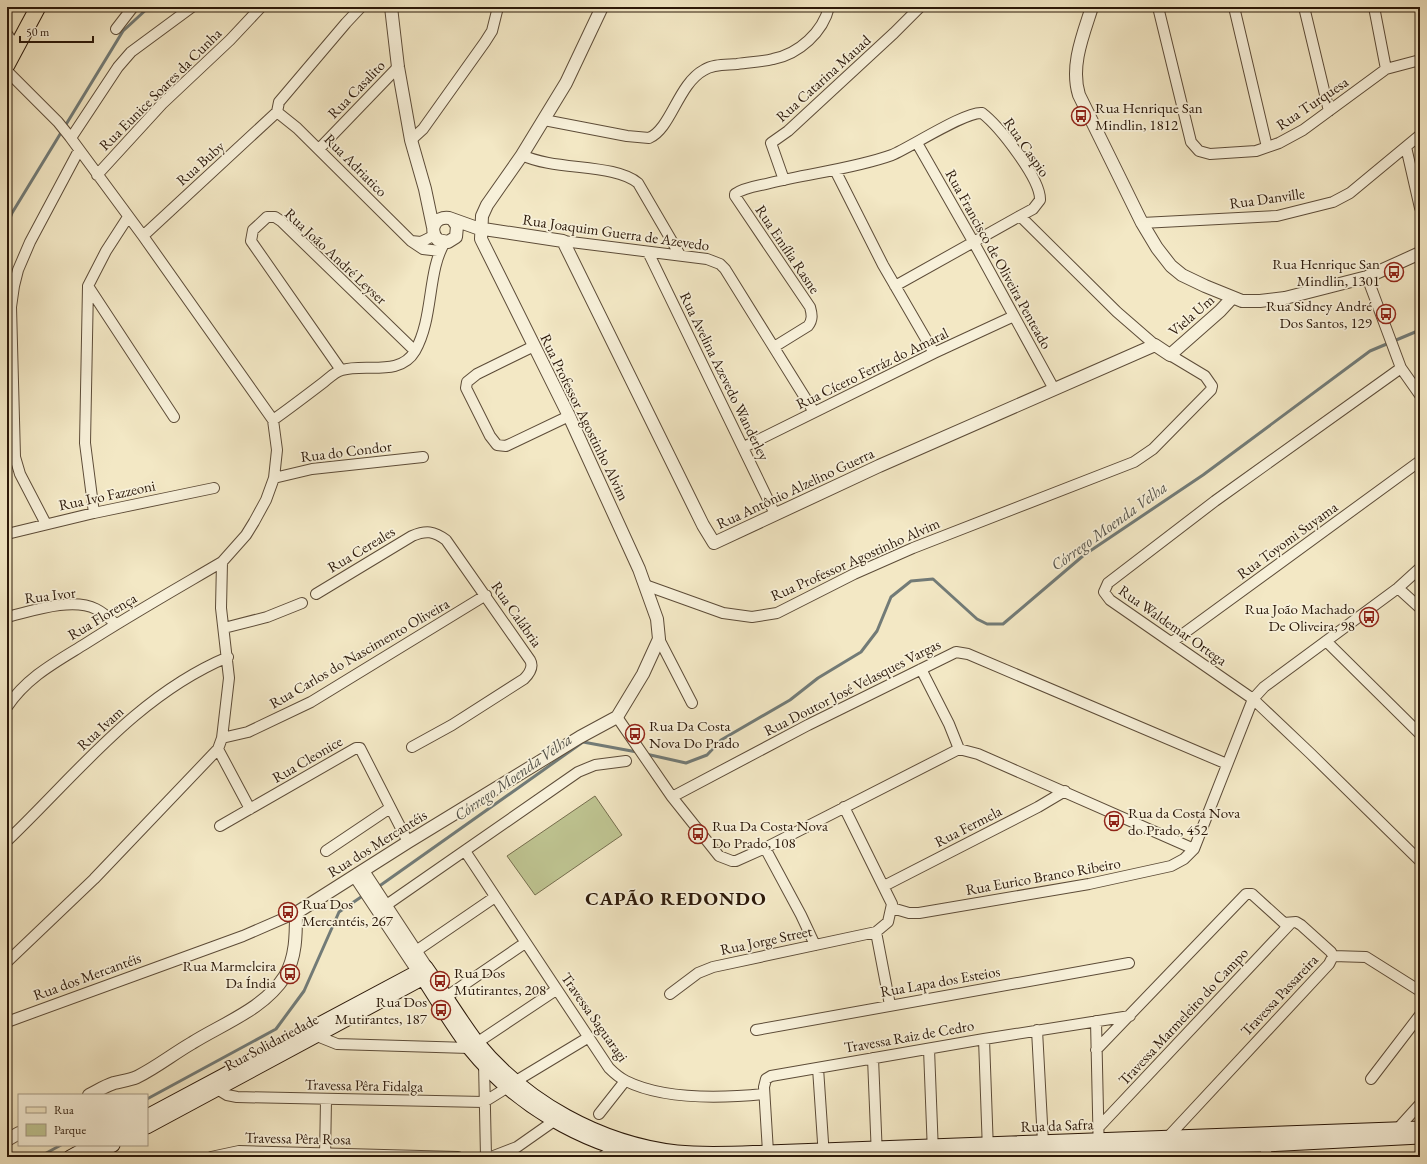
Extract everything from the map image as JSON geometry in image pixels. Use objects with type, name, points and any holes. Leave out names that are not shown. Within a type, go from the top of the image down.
[{"type":"main road","points":[[7,65],[38,7]]},
{"type":"main road","points":[[424,973],[446,997],[484,1063],[512,1084]]},
{"type":"main road","points":[[424,973],[474,1045],[533,1107],[554,1121],[581,1135],[615,1149],[642,1156]]},
{"type":"main road","name":"Rua Solidariedade","points":[[148,1116],[311,1034],[424,973]]},
{"type":"main road","name":"Rua Solidariedade","points":[[148,1126],[217,1089],[311,1034]]},
{"type":"main road","name":"Rua da Safra","points":[[512,1084],[554,1110],[594,1130],[639,1145],[696,1155],[768,1152],[823,1154],[1043,1150],[1168,1137],[1399,1134],[1420,1137]]},
{"type":"main road","name":"Rua da Safra","points":[[1098,1144],[1153,1152],[1266,1151],[1399,1134],[1420,1128]]},
{"type":"main road","points":[[70,1157],[103,1148]]},
{"type":"main road","points":[[90,1157],[103,1148]]},
{"type":"main road","name":"Rua da Safra","points":[[902,1157],[933,1153]]},
{"type":"street","points":[[116,29],[133,7]]},
{"type":"street","points":[[71,138],[118,67],[131,52],[192,7]]},
{"type":"street","name":"Rua Eunice Soares da Cunha","points":[[98,175],[162,104],[230,40],[261,7]]},
{"type":"street","points":[[277,112],[279,102],[361,7]]},
{"type":"street","points":[[391,7],[398,67],[411,140],[426,189],[433,231],[442,246]]},
{"type":"street","points":[[491,7],[496,19]]},
{"type":"street","points":[[411,140],[423,129],[485,42],[496,19],[498,7]]},
{"type":"street","name":"Rua Professor Agostinho Alvim","points":[[602,7],[566,83],[522,155],[487,205],[482,216],[479,229],[482,242],[569,416],[645,585],[722,613],[752,617],[777,613],[854,574],[913,548],[1134,462],[1153,449],[1211,390],[1212,386],[1205,376],[1155,345],[1118,312],[1020,216]]},
{"type":"street","points":[[544,120],[627,136],[649,138],[658,131],[685,87],[703,70],[723,65],[774,59],[789,54],[813,36],[823,23],[829,7]]},
{"type":"street","name":"Rua Catarina Mauad","points":[[784,180],[772,143],[788,131],[883,44],[920,7]]},
{"type":"street","points":[[1092,7],[1078,55],[1076,84],[1079,95],[1142,223],[1157,248],[1172,266],[1182,275],[1232,298],[1251,302],[1285,298],[1367,277],[1420,253]]},
{"type":"street","name":"Rua Turquesa","points":[[1158,7],[1191,142],[1195,148],[1210,154],[1244,153],[1266,147],[1292,137],[1386,70],[1420,60]]},
{"type":"street","points":[[1234,7],[1266,147]]},
{"type":"street","points":[[1304,7],[1329,111]]},
{"type":"street","points":[[1374,7],[1386,70]]},
{"type":"street","points":[[7,34],[16,48]]},
{"type":"street","name":"Rua Casalito","points":[[319,149],[398,67]]},
{"type":"street","points":[[7,72],[59,123],[143,236],[273,420],[277,450],[274,478],[266,500],[250,528],[222,562],[221,608],[228,657],[229,686],[222,738],[218,749],[94,879],[7,962]]},
{"type":"street","name":"Rua Adriatico","points":[[277,112],[319,149],[417,246],[442,246]]},
{"type":"street","name":"Rua Buby","points":[[143,236],[277,112]]},
{"type":"street","name":"Rua Caspio","points":[[895,286],[1020,216],[1037,204],[1040,197],[1038,188],[1015,150],[991,121],[982,114],[971,114],[917,143]]},
{"type":"street","name":"Rua Danville","points":[[1142,223],[1265,217],[1294,212],[1332,202],[1350,193],[1420,135]]},
{"type":"street","points":[[784,180],[866,163],[917,143]]},
{"type":"street","name":"Rua Francisco de Oliveira Penteado","points":[[917,143],[1054,389]]},
{"type":"street","points":[[1406,147],[1420,208]]},
{"type":"street","points":[[46,524],[20,474],[15,457],[11,431],[11,307],[18,270],[30,242],[79,150]]},
{"type":"street","points":[[522,155],[540,161],[618,173],[633,179],[638,183],[680,255]]},
{"type":"street","points":[[835,170],[895,286],[934,353]]},
{"type":"street","name":"Rua Emília Rasne","points":[[774,347],[808,326],[811,322],[810,307],[735,196],[736,192],[747,188],[784,180]]},
{"type":"street","points":[[273,420],[341,370],[390,366],[406,360],[415,351],[427,318],[442,246],[458,229],[451,219],[438,208],[426,189]]},
{"type":"street","points":[[94,513],[85,443],[88,286],[106,251],[128,217]]},
{"type":"street","name":"Rua João André Leyser","points":[[341,370],[251,241],[250,238],[253,230],[267,218],[275,217],[281,221],[415,351]]},
{"type":"street","points":[[411,241],[421,242],[433,231],[441,218],[451,219]]},
{"type":"street","name":"Rua Joaquim Guerra de Azevedo","points":[[451,219],[479,229],[680,255],[707,259],[720,264],[814,412]]},
{"type":"street","points":[[442,246],[479,229]]},
{"type":"street","name":"Rua Antônio Alzelino Guerra","points":[[563,241],[703,525],[714,543],[775,514],[1155,345]]},
{"type":"street","name":"Rua Avelina Azevedo Wanderley","points":[[648,252],[744,447],[775,514]]},
{"type":"street","points":[[1367,277],[1397,357],[1402,368],[1420,395]]},
{"type":"street","points":[[88,286],[174,417]]},
{"type":"street","name":"Viela Um","points":[[1170,354],[1220,311],[1232,298]]},
{"type":"street","name":"Rua Cícero Ferráz do Amaral","points":[[744,447],[934,353],[1014,316]]},
{"type":"street","points":[[534,346],[477,374],[467,382],[466,388],[490,436],[497,445],[506,446],[569,416]]},
{"type":"street","name":"Rua Waldemar Ortega","points":[[1402,368],[1215,501],[1106,585],[1104,592],[1110,600],[1253,699],[1312,754],[1420,861]]},
{"type":"street","name":"Rua do Condor","points":[[274,478],[312,469],[423,457]]},
{"type":"street","name":"Rua Toyomi Suyama","points":[[1172,642],[1420,461]]},
{"type":"street","name":"Rua Ivo Fazzeoni","points":[[7,534],[94,513],[214,488]]},
{"type":"street","name":"Rua Cereales","points":[[316,594],[412,536],[423,532]]},
{"type":"street","name":"Rua Calábria","points":[[412,747],[480,708],[524,679],[530,671],[532,663],[486,595],[446,540],[430,532],[423,532]]},
{"type":"street","name":"Rua Florença","points":[[7,707],[24,685],[116,624],[222,562]]},
{"type":"street","points":[[617,717],[672,797],[719,856],[726,859],[736,861],[765,848],[959,749],[978,754],[1065,791],[1194,849],[1253,699],[1264,687],[1398,588],[1420,568]]},
{"type":"street","name":"Rua dos Mercantéis","points":[[7,1022],[236,939],[296,913],[361,876],[408,842],[580,737],[617,717],[644,674],[659,639],[657,619],[645,585]]},
{"type":"street","points":[[1398,588],[1420,608]]},
{"type":"street","name":"Rua Carlos do Nascimento Oliveira","points":[[222,738],[248,732],[310,702],[486,595]]},
{"type":"street","points":[[224,628],[267,617],[302,603]]},
{"type":"street","name":"Rua Ivor","points":[[7,617],[46,608],[76,605],[96,609],[116,624]]},
{"type":"street","points":[[659,639],[692,703]]},
{"type":"street","points":[[1326,641],[1420,734]]},
{"type":"street","name":"Rua Doutor José Velasques Vargas","points":[[672,797],[808,725],[951,653],[956,652],[968,654],[1227,764]]},
{"type":"street","name":"Rua Ivam","points":[[9,835],[125,724],[180,683],[214,663],[228,657]]},
{"type":"street","points":[[921,668],[949,724],[959,749]]},
{"type":"street","name":"Rua Cleonice","points":[[220,826],[356,748],[360,748],[408,842]]},
{"type":"street","points":[[218,749],[250,809]]},
{"type":"street","points":[[382,906],[588,766],[626,762]]},
{"type":"street","name":"Rua Fermela","points":[[884,886],[1038,807],[1065,791]]},
{"type":"street","points":[[844,807],[884,886],[892,908],[888,922],[876,932],[890,1005]]},
{"type":"street","points":[[326,851],[390,808]]},
{"type":"street","points":[[765,848],[801,915],[815,945]]},
{"type":"street","name":"Rua Eurico Branco Ribeiro","points":[[892,908],[913,914],[1089,884],[1171,866],[1184,859],[1194,849]]},
{"type":"street","name":"Travessa Saguaragi","points":[[465,851],[608,1068],[625,1081],[669,1093],[698,1097],[764,1094]]},
{"type":"street","points":[[361,876],[416,951],[424,973]]},
{"type":"street","name":"Travessa Passareira","points":[[1096,1050],[1246,894],[1252,894],[1282,922],[1290,924],[1296,922],[1301,924],[1328,949],[1333,956],[1329,964],[1168,1137]]},
{"type":"street","points":[[416,951],[495,897]]},
{"type":"street","points":[[382,906],[424,973]]},
{"type":"street","points":[[91,1094],[113,1084],[136,1077],[159,1065],[187,1046],[253,1008],[266,998],[277,987],[291,962],[294,952],[296,913]]},
{"type":"street","name":"Travessa Marmeleiro do Campo","points":[[1098,1144],[1290,924]]},
{"type":"street","name":"Rua Jorge Street","points":[[670,994],[698,973],[713,967],[876,932]]},
{"type":"street","points":[[446,997],[525,943]]},
{"type":"street","points":[[1333,956],[1366,956],[1420,992]]},
{"type":"street","name":"Rua Lapa dos Esteios","points":[[756,1030],[1128,963]]},
{"type":"street","points":[[311,1034],[338,1044],[474,1045],[556,990]]},
{"type":"street","points":[[1371,1079],[1420,1015]]},
{"type":"street","name":"Travessa Raiz de Cedro","points":[[768,1152],[764,1094],[765,1084],[768,1078],[873,1058],[1096,1020],[1130,1016]]},
{"type":"street","points":[[1096,1020],[1098,1144]]},
{"type":"street","points":[[1038,1030],[1043,1150]]},
{"type":"street","points":[[484,1102],[589,1037]]},
{"type":"street","points":[[984,1039],[988,1151]]},
{"type":"street","points":[[929,1049],[933,1153]]},
{"type":"street","points":[[873,1058],[877,1152]]},
{"type":"street","points":[[484,1063],[486,1157]]},
{"type":"street","points":[[818,1068],[823,1154]]},
{"type":"street","points":[[600,1114],[625,1081]]},
{"type":"street","name":"Travessa Pêra Fidalga","points":[[217,1089],[227,1095],[237,1098],[484,1102]]},
{"type":"street","points":[[325,1155],[326,1100]]},
{"type":"street","points":[[1399,1134],[1404,1122],[1420,1104]]},
{"type":"street","points":[[491,1157],[517,1147],[554,1121]]},
{"type":"street","points":[[7,1140],[18,1134]]},
{"type":"street","points":[[602,1157],[615,1149]]},
{"type":"street","name":"Travessa Pêra Rosa","points":[[210,1157],[239,1151],[325,1155],[458,1157]]},
{"type":"green space","points":[[595,796],[622,835],[535,895],[507,856]]},
{"type":"waterway","points":[[7,226],[12,213],[123,31],[149,7]]},
{"type":"waterway","name":"Córrego Moenda Velha","points":[[646,754],[686,763],[707,755],[721,740],[790,700],[818,678],[861,652],[877,631],[891,597],[911,581],[933,579],[977,619],[987,624],[1003,624],[1084,555],[1203,475],[1370,351],[1420,330]]},
{"type":"waterway","name":"Córrego Moenda Velha","points":[[378,887],[583,742],[637,752]]},
{"type":"waterway","name":"Córrego Moenda Velha","points":[[148,1098],[276,1029],[304,991],[339,912],[364,895]]},
{"type":"waterway","name":"Córrego Moenda Velha","points":[[39,1157],[59,1146]]},
{"type":"place","name":"Rua Henrique San Mindlin, 1812","points":[[1081,116]]},
{"type":"place","name":"Rua Henrique San Mindlin, 1301","points":[[1394,272]]},
{"type":"place","name":"Rua Sidney André Dos Santos, 129","points":[[1386,314]]},
{"type":"place","name":"Rua João Machado De Oliveira, 98","points":[[1369,617]]},
{"type":"place","name":"Rua Da Costa Nova Do Prado","points":[[635,734]]},
{"type":"place","name":"Rua da Costa Nova do Prado, 452","points":[[1114,821]]},
{"type":"place","name":"Rua Da Costa Nova Do Prado, 108","points":[[698,834]]},
{"type":"place","name":"Rua Dos Mercantéis, 267","points":[[288,912]]},
{"type":"place","name":"Rua Marmeleira Da Índia","points":[[290,974]]},
{"type":"place","name":"Rua Dos Mutirantes, 208","points":[[440,981]]},
{"type":"place","name":"Rua Dos Mutirantes, 187","points":[[441,1010]]},
{"type":"district","name":"CAPÃO REDONDO","points":[[676,898]]}]
